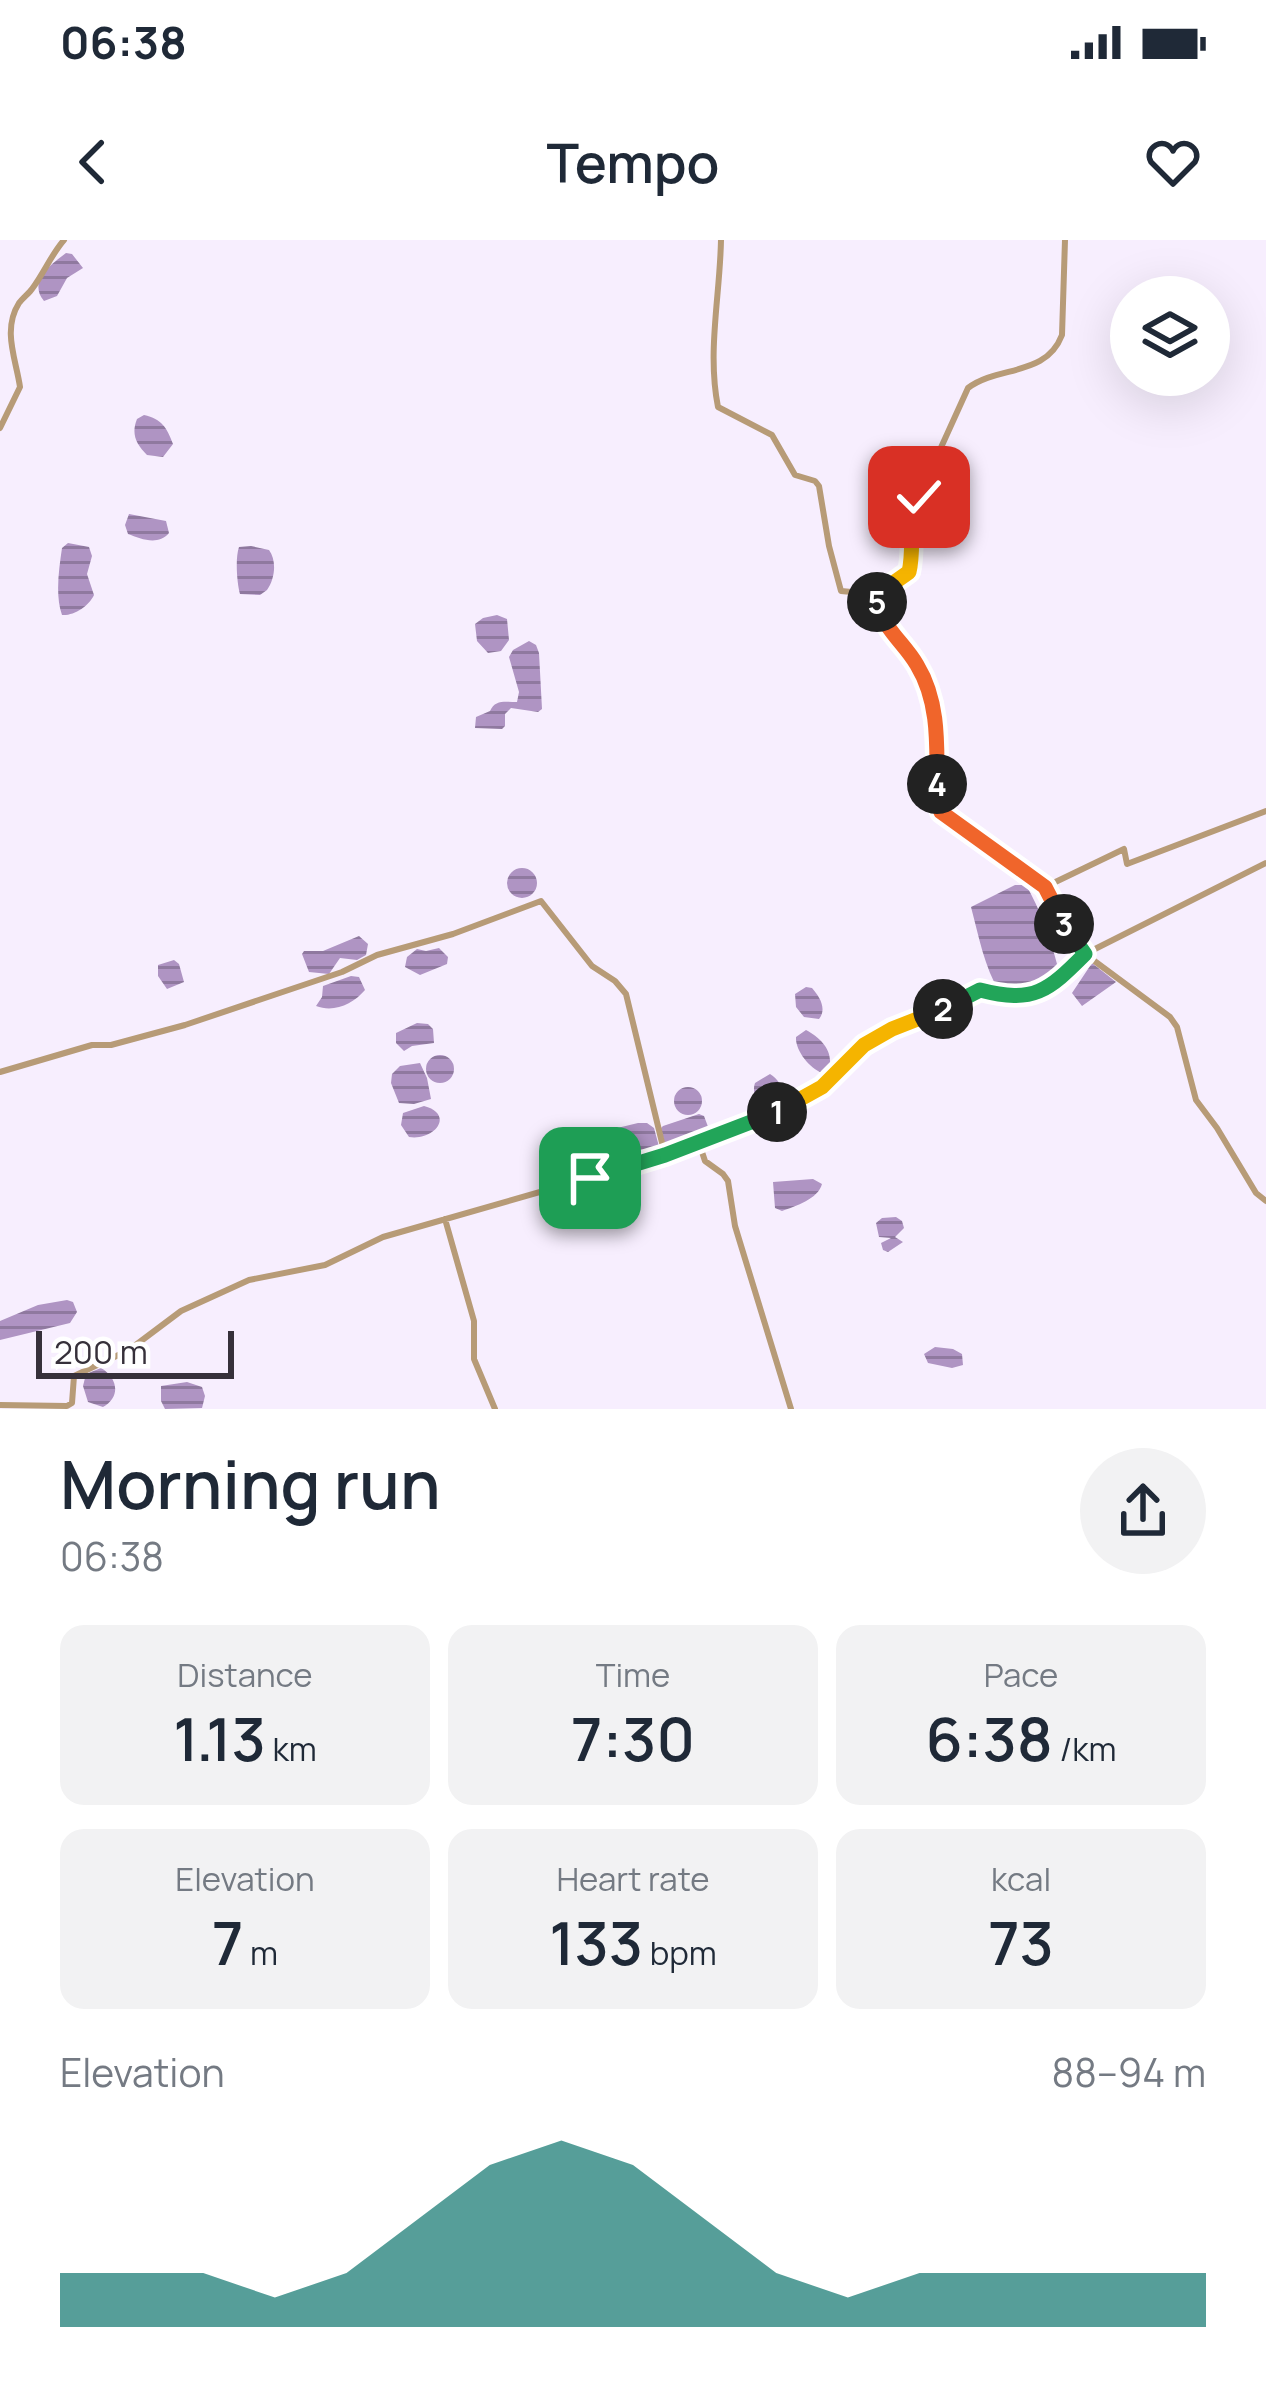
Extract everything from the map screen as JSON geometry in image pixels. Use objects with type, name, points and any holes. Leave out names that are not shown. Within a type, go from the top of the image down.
[{"type":"street","points":[[0,428],[20,387],[10,324],[64,240]]},
{"type":"street","points":[[721,240],[713,339],[718,407],[772,435],[795,475],[819,486],[842,591],[875,596],[888,630],[919,668],[929,691],[938,733],[941,812],[1045,887],[1058,916],[1085,954],[1170,1017],[1177,1027],[1196,1100],[1266,1202]]},
{"type":"street","points":[[875,596],[909,572],[914,507],[968,388],[1039,364],[1058,346],[1066,240]]},
{"type":"street","points":[[1045,887],[1124,850],[1126,864],[1266,812]]},
{"type":"street","points":[[0,1405],[67,1406],[72,1403],[74,1376],[129,1349],[191,1306],[249,1280],[325,1265],[383,1237],[665,1155],[761,1119],[822,1087],[864,1045],[892,1029],[980,990],[1019,997],[1054,984],[1085,954],[1266,863]]},
{"type":"street","points":[[0,1072],[185,1025],[541,901],[592,966],[626,994],[665,1155]]},
{"type":"street","points":[[698,1140],[705,1161],[728,1181],[736,1226],[791,1409]]},
{"type":"street","points":[[445,1220],[474,1321],[474,1359],[496,1409]]},
{"type":"shaded area","points":[[66,253],[83,268],[67,278],[57,296],[44,301],[40,281]]},
{"type":"shaded area","points":[[144,415],[160,422],[171,438],[173,444],[163,457],[147,455],[137,443],[135,424]]},
{"type":"shaded area","points":[[129,514],[166,521],[169,533],[155,540],[128,534]]},
{"type":"shaded area","points":[[68,543],[89,547],[92,556],[87,574],[94,595],[81,610],[62,615],[59,573],[62,548]]},
{"type":"shaded area","points":[[239,547],[269,550],[273,559],[272,581],[260,595],[240,594],[239,590]]},
{"type":"shaded area","points":[[497,615],[507,619],[509,640],[501,651],[488,653],[477,641],[475,624]]},
{"type":"shaded area","points":[[529,641],[539,653],[542,709],[511,708],[502,729],[475,728],[476,717],[495,705],[517,702],[519,692],[509,657]]},
{"type":"shaded area","points":[[522,868],[533,872],[537,883],[533,894],[522,898],[511,894],[507,883],[511,872]]},
{"type":"shaded area","points":[[1015,885],[1026,885],[1031,894],[1057,964],[1032,984],[1000,993],[971,907]]},
{"type":"shaded area","points":[[359,936],[368,944],[366,955],[357,960],[340,958],[329,974],[309,972],[304,951],[323,951]]},
{"type":"shaded area","points":[[439,948],[448,957],[447,964],[420,975],[405,967],[407,957],[417,949]]},
{"type":"shaded area","points":[[174,960],[184,982],[167,989],[158,976],[158,965]]},
{"type":"shaded area","points":[[1092,963],[1116,982],[1082,1006],[1072,993]]},
{"type":"shaded area","points":[[359,977],[365,990],[360,995],[336,1008],[316,1006],[323,986]]},
{"type":"shaded area","points":[[806,987],[822,1003],[819,1019],[804,1017],[796,1007],[795,994]]},
{"type":"shaded area","points":[[417,1023],[433,1029],[434,1043],[404,1051],[396,1043],[396,1033]]},
{"type":"shaded area","points":[[806,1030],[828,1051],[829,1069],[822,1073],[798,1047],[796,1037]]},
{"type":"shaded area","points":[[440,1055],[450,1059],[454,1069],[450,1079],[440,1083],[430,1079],[426,1069],[430,1059]]},
{"type":"shaded area","points":[[420,1063],[431,1099],[399,1103],[392,1074],[400,1066]]},
{"type":"shaded area","points":[[770,1074],[780,1083],[783,1096],[781,1105],[766,1113],[754,1087]]},
{"type":"shaded area","points":[[688,1087],[698,1091],[702,1101],[698,1111],[688,1115],[678,1111],[674,1101],[678,1091]]},
{"type":"shaded area","points":[[424,1106],[438,1115],[438,1126],[427,1135],[409,1137],[401,1125],[403,1113]]},
{"type":"shaded area","points":[[699,1114],[710,1132],[666,1149],[661,1128]]},
{"type":"shaded area","points":[[638,1123],[654,1128],[661,1154],[627,1164],[611,1145],[609,1130]]},
{"type":"shaded area","points":[[813,1179],[822,1184],[811,1198],[782,1211],[775,1208],[773,1182]]},
{"type":"shaded area","points":[[896,1217],[904,1228],[895,1237],[903,1242],[888,1252],[881,1243],[891,1238],[879,1237],[876,1223]]},
{"type":"shaded area","points":[[67,1300],[77,1312],[70,1323],[0,1340],[0,1321],[38,1305]]},
{"type":"shaded area","points":[[935,1347],[962,1354],[963,1365],[952,1368],[928,1363],[924,1354]]},
{"type":"shaded area","points":[[101,1368],[115,1388],[113,1398],[103,1407],[88,1402],[83,1386],[86,1374]]},
{"type":"shaded area","points":[[187,1382],[202,1387],[202,1408],[165,1409],[161,1386]]},
{"type":"route","points":[[590,1178],[761,1119],[822,1087],[864,1045],[892,1029],[980,990],[1003,997],[1032,993],[1054,984],[1085,954],[1058,916],[1045,887],[941,812],[938,804],[938,733],[929,691],[919,668],[881,618],[875,596],[909,572],[912,520],[919,497]]}]
